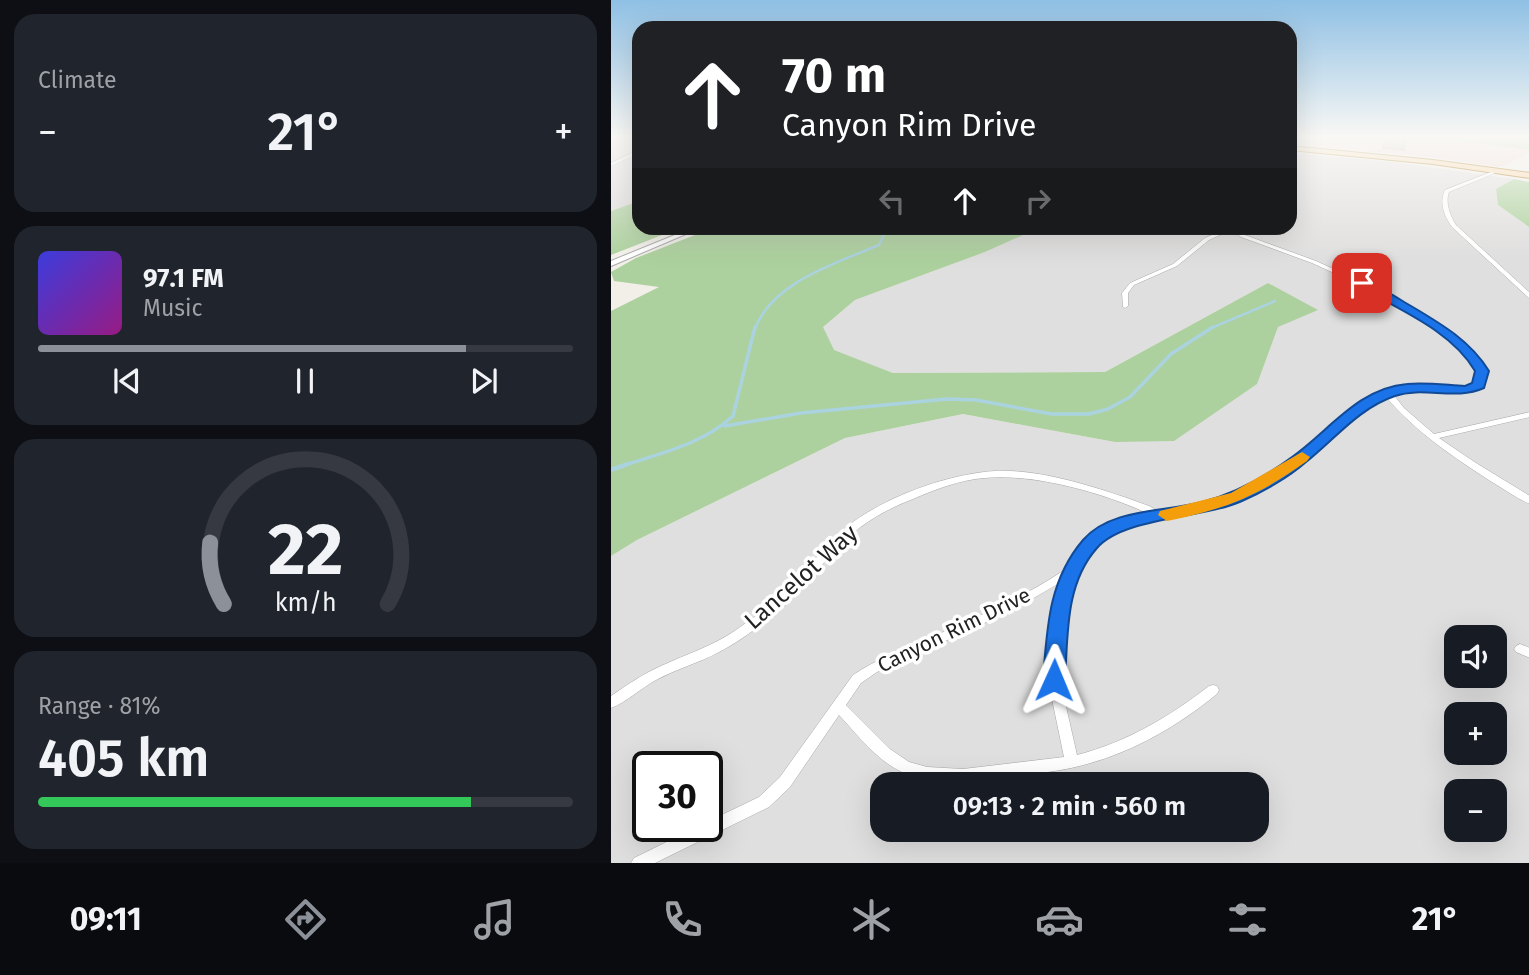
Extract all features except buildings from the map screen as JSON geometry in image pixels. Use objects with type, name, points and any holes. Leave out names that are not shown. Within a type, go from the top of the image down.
[{"type":"street","points":[[1482,177],[1447,191],[1444,198],[1448,217],[1453,226],[1529,297]]},
{"type":"street","points":[[611,264],[680,235]]},
{"type":"street","points":[[1125,306],[1125,293],[1132,284],[1175,265],[1207,239],[1216,235]]},
{"type":"street","name":"Canyon Rim Drive","points":[[639,863],[764,802],[792,773],[857,679],[873,668],[1011,607],[1072,570],[1091,542],[1109,529],[1126,523],[1204,508],[1237,497],[1298,461],[1352,413],[1387,393],[1407,388],[1467,390],[1479,385],[1482,371],[1475,359],[1443,330],[1375,290],[1326,267],[1242,235]]},
{"type":"street","points":[[1387,393],[1407,417],[1433,437],[1529,501]]},
{"type":"street","points":[[1433,437],[1529,414]]},
{"type":"street","name":"Lancelot Way","points":[[611,703],[656,674],[717,648],[774,608],[851,529],[879,510],[929,490],[965,479],[996,474],[1025,476],[1116,497],[1139,504],[1162,516]]},
{"type":"street","points":[[1072,570],[1059,608],[1054,680],[1072,762]]},
{"type":"street","points":[[838,705],[884,752],[904,766],[929,774],[956,776],[1072,762],[1111,751],[1179,719],[1213,690]]},
{"type":"shaded area","points":[[611,177],[632,177],[632,204],[611,211]]},
{"type":"shaded area","points":[[1297,177],[1514,179],[1496,189],[1498,205],[1529,227],[1529,863],[611,863],[611,556],[637,540],[845,438],[963,414],[1115,442],[1256,384],[1278,327],[1268,283],[1105,372],[893,373],[833,350],[822,327],[855,300],[1023,235],[1297,235]]},
{"type":"green space","points":[[1514,179],[1529,182],[1529,227],[1498,205],[1496,189]]},
{"type":"green space","points":[[632,204],[632,235],[662,235],[611,255],[611,211]]},
{"type":"green space","points":[[695,235],[1023,235],[855,300],[823,327],[834,350],[893,373],[1105,372],[1268,283],[1318,310],[1278,327],[1257,384],[1174,441],[1115,442],[963,414],[845,438],[637,540],[611,556],[611,311],[659,287],[614,281],[611,272],[636,258]]},
{"type":"waterway","points":[[755,329],[763,313],[791,287],[826,267],[879,245],[884,235]]},
{"type":"waterway","points":[[1212,328],[1275,301]]},
{"type":"waterway","points":[[625,465],[695,441],[733,416],[755,327]]},
{"type":"waterway","points":[[725,426],[801,413],[947,399],[976,400],[1051,414],[1089,414],[1108,409],[1130,397],[1171,354],[1212,328]]},
{"type":"waterway","points":[[611,470],[625,465]]},
{"type":"slow traffic","points":[[1167,515],[1204,508],[1237,497],[1302,457]]},
{"type":"route","points":[[1054,680],[1055,635],[1059,608],[1072,570],[1091,542],[1109,529],[1126,523],[1204,508],[1237,497],[1298,461],[1352,413],[1387,393],[1407,388],[1467,390],[1479,385],[1482,371],[1475,359],[1458,343],[1443,330],[1362,283]]}]
